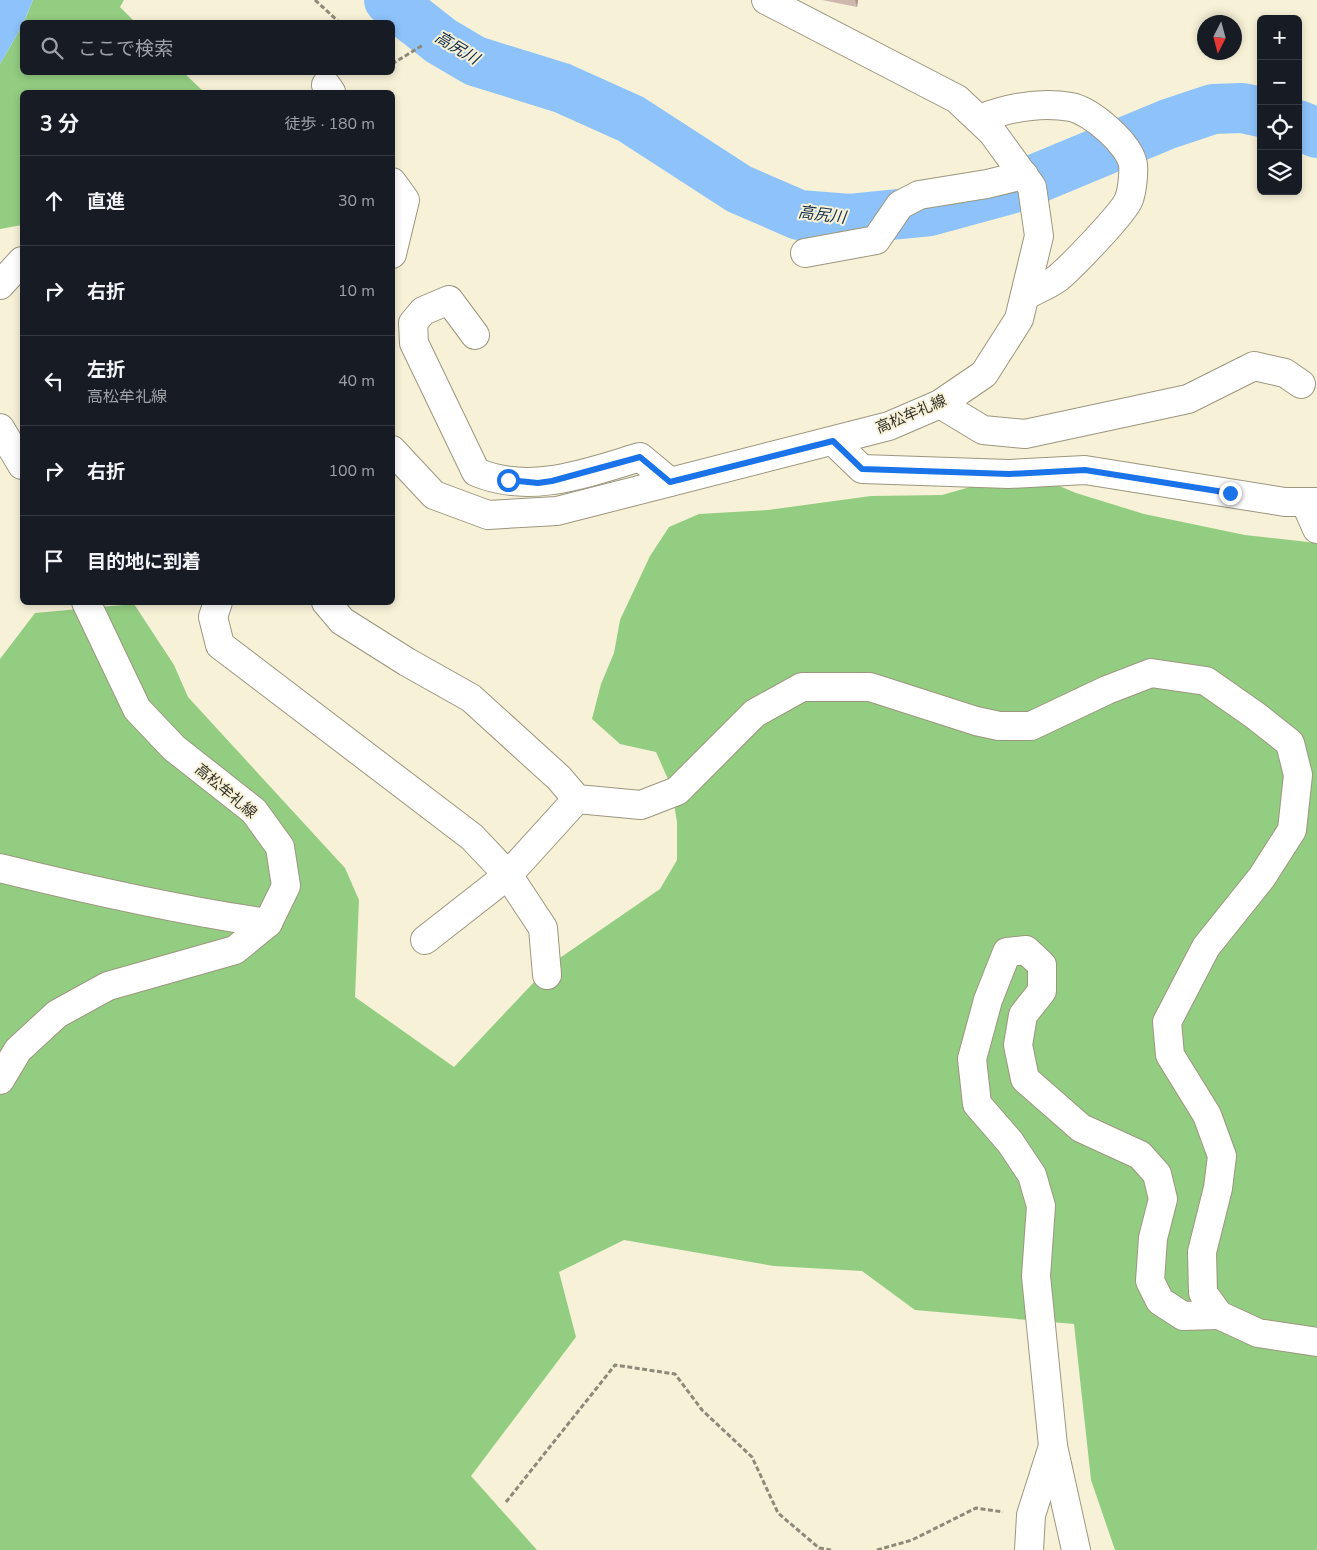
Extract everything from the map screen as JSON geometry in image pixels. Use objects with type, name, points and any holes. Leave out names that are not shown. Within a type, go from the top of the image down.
[{"type":"street","name":"高松牟礼線","points":[[395,453],[434,495],[488,515],[557,511],[889,426],[940,404],[984,374],[1019,320],[1039,236],[1032,186],[992,132],[957,99],[766,0]]},
{"type":"street","points":[[978,119],[1006,108],[1029,105],[1072,107],[1102,124],[1124,148],[1133,164],[1130,199],[1118,216],[1057,279],[1025,296]]},
{"type":"street","points":[[805,253],[876,240],[900,205],[920,195],[987,184],[1024,174]]},
{"type":"street","points":[[395,186],[405,200],[395,242]]},
{"type":"street","points":[[475,335],[449,300],[423,311],[413,323],[414,343],[476,472],[494,479],[538,483],[565,479],[640,457],[670,482]]},
{"type":"street","points":[[940,404],[983,430],[1025,434],[1188,399],[1254,366],[1285,373],[1301,384]]},
{"type":"street","points":[[0,428],[20,462]]},
{"type":"street","points":[[833,441],[862,469],[1009,474],[1085,470],[1285,502],[1311,502],[1317,529]]},
{"type":"street","name":"高松牟礼線","points":[[0,1080],[18,1050],[57,1014],[108,986],[235,950],[268,923],[286,886],[280,847],[254,811],[174,748],[137,709],[87,605]]},
{"type":"street","points":[[217,605],[213,617],[220,645],[472,837],[508,874],[543,928],[547,975]]},
{"type":"street","points":[[329,605],[342,620],[407,662],[471,698],[559,778],[577,798],[641,805],[677,791],[755,712],[802,688],[870,687],[976,721],[999,726],[1032,726],[1107,690],[1151,673],[1206,681],[1290,743],[1298,775],[1292,830],[1262,878],[1206,947],[1166,1022],[1170,1055],[1207,1115],[1222,1156],[1218,1188],[1202,1252],[1203,1293],[1220,1315]]},
{"type":"street","points":[[425,940],[508,874],[577,798]]},
{"type":"street","points":[[0,868],[152,903],[268,923]]},
{"type":"street","points":[[1076,1550],[1052,1446],[1036,1276],[1041,1206],[1032,1175],[1010,1142],[977,1104],[972,1060],[988,1000],[1007,952],[1026,950],[1042,965],[1042,991],[1023,1015],[1018,1045],[1026,1079],[1081,1128],[1140,1155],[1157,1174],[1163,1199],[1154,1238],[1150,1281],[1160,1301],[1183,1316],[1220,1315],[1258,1333],[1317,1342]]},
{"type":"street","points":[[1029,1550],[1031,1515],[1052,1446]]},
{"type":"path","points":[[316,0],[337,20]]},
{"type":"path","points":[[395,62],[423,45]]},
{"type":"path","points":[[506,1502],[615,1364],[675,1374],[702,1410],[752,1457],[778,1513],[819,1548],[831,1550]]},
{"type":"path","points":[[878,1550],[912,1540],[976,1508],[1031,1515]]},
{"type":"green space","points":[[33,0],[124,0],[120,7],[133,20],[25,20]]},
{"type":"green space","points":[[20,29],[20,75],[186,75],[202,90],[20,90],[20,225],[0,229],[0,64]]},
{"type":"green space","points":[[1009,476],[1045,480],[1076,493],[1144,514],[1245,535],[1317,543],[1317,1550],[1115,1550],[1091,1480],[1074,1324],[915,1310],[862,1271],[774,1266],[624,1240],[559,1272],[576,1337],[471,1476],[537,1550],[0,1550],[0,659],[35,613],[135,605],[174,665],[188,697],[345,868],[359,900],[355,997],[454,1067],[551,964],[660,889],[677,860],[677,822],[671,786],[656,752],[620,744],[592,719],[601,684],[614,653],[620,620],[650,556],[669,527],[699,514],[768,510],[871,496],[942,495]]},
{"type":"water","points":[[0,0],[33,0],[25,20],[20,20],[20,29],[0,64]]},
{"type":"waterway","name":"高尻川","points":[[389,0],[441,41],[475,61],[562,88],[631,119],[739,189],[799,215],[850,219],[930,211],[1014,188],[1168,124],[1213,109],[1242,108],[1257,111]]},
{"type":"waterway","name":"高尻川","points":[[1302,127],[1317,133]]},
{"type":"route","points":[[508,480],[538,483],[565,479],[640,457],[670,482],[833,441],[862,469],[1009,474],[1085,470],[1230,493]]}]
